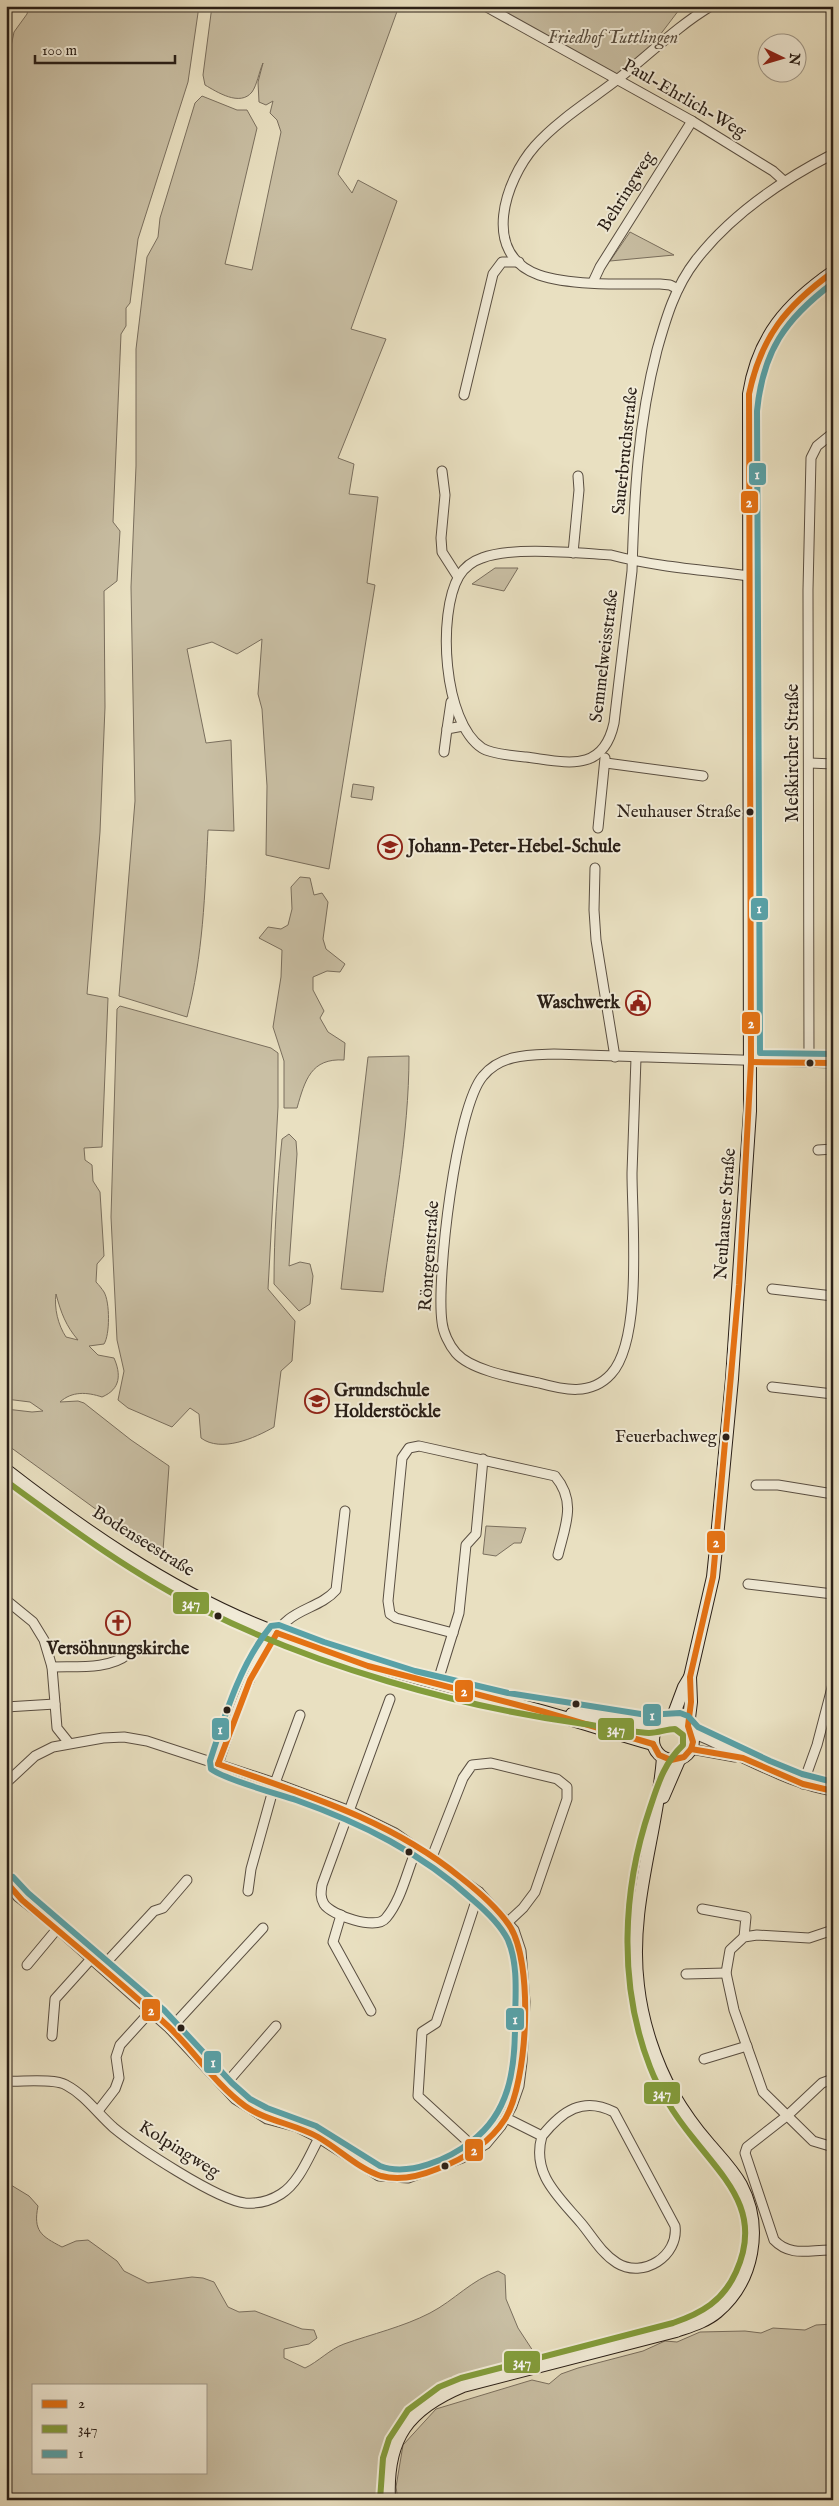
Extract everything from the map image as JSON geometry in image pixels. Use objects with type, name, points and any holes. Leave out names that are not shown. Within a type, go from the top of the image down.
[{"type":"street","name":"Paul-Ehrlich-Weg","points":[[485,6],[692,121],[772,171],[784,181]]},
{"type":"street","points":[[678,289],[660,284],[593,282],[550,278],[537,274],[520,262],[506,243],[502,223],[507,198],[519,170],[536,145],[618,79],[662,40],[711,6]]},
{"type":"street","name":"Behringweg","points":[[593,282],[600,267],[692,121]]},
{"type":"street","name":"Sauerbruchstraße","points":[[633,559],[641,427],[649,382],[666,319],[678,289],[694,264],[717,235],[784,181],[833,154]]},
{"type":"street","points":[[464,395],[493,274],[502,262],[520,262]]},
{"type":"street","name":"Neuhauser Straße","points":[[672,1720],[687,1682],[713,1577],[739,1285],[751,1062],[748,411],[754,366],[768,338],[787,309],[799,297],[833,272]]},
{"type":"street","name":"Meßkircher Straße","points":[[809,1062],[811,458],[817,446],[833,433]]},
{"type":"street","points":[[442,471],[445,495],[441,538],[442,552],[458,577]]},
{"type":"street","points":[[573,553],[580,490],[578,476]]},
{"type":"street","points":[[444,752],[452,698],[447,649],[453,592],[458,577],[465,568],[482,558],[496,554],[573,553],[633,559],[750,576]]},
{"type":"street","name":"Semmelweisstraße","points":[[603,750],[611,738],[614,723],[633,559]]},
{"type":"street","points":[[452,698],[463,726],[482,749],[578,763],[603,750],[606,763],[598,828]]},
{"type":"street","points":[[448,729],[463,726]]},
{"type":"street","points":[[606,763],[703,776]]},
{"type":"street","points":[[810,764],[833,764]]},
{"type":"street","points":[[596,868],[594,910],[596,940],[616,1057]]},
{"type":"street","name":"Röntgenstraße","points":[[636,1058],[632,1297],[626,1344],[622,1356],[612,1373],[604,1380],[583,1390],[516,1378],[469,1363],[453,1349],[442,1325],[443,1252],[450,1193],[466,1118],[477,1084],[492,1067],[510,1058],[554,1054],[751,1062],[833,1063]]},
{"type":"street","points":[[818,1150],[833,1149]]},
{"type":"street","points":[[772,1289],[833,1296]]},
{"type":"street","points":[[772,1387],[833,1394]]},
{"type":"street","points":[[453,1633],[396,1618],[389,1610],[388,1601],[402,1458],[409,1448],[418,1446],[555,1476],[564,1487],[569,1508],[558,1555]]},
{"type":"street","points":[[437,1684],[459,1613],[466,1545],[476,1534],[483,1460]]},
{"type":"street","name":"Bodenseestraße","points":[[6,1470],[94,1534],[157,1573],[210,1604],[277,1633],[336,1656],[527,1707],[653,1744]]},
{"type":"street","points":[[756,1484],[778,1485],[833,1494]]},
{"type":"street","points":[[218,1764],[242,1698],[267,1647],[286,1621],[324,1601],[336,1590],[345,1511]]},
{"type":"street","points":[[748,1584],[833,1594]]},
{"type":"street","points":[[6,1600],[26,1615],[38,1629],[44,1640],[52,1667],[54,1704],[58,1728],[69,1743]]},
{"type":"street","points":[[52,1667],[120,1661],[128,1654]]},
{"type":"street","name":"Neuhauser Straße","points":[[687,1682],[691,1702],[690,1730]]},
{"type":"street","points":[[803,1784],[817,1745],[833,1684]]},
{"type":"street","points":[[390,1699],[322,1885],[321,1895],[328,1908],[341,1915],[362,1922],[376,1923],[385,1920],[393,1908],[417,1848]]},
{"type":"street","points":[[6,1707],[54,1704]]},
{"type":"street","name":"Bodenseestraße","points":[[527,1707],[659,1725]]},
{"type":"street","points":[[248,1891],[251,1869],[275,1783],[300,1715]]},
{"type":"street","points":[[679,1760],[663,1758],[656,1752],[653,1744],[653,1737],[659,1725],[672,1720],[714,1740],[743,1758],[803,1784],[833,1791]]},
{"type":"street","points":[[690,1730],[691,1750]]},
{"type":"street","points":[[6,1783],[35,1756],[53,1747],[69,1743],[124,1737],[147,1741],[218,1764],[350,1811],[388,1829],[432,1857],[479,1892],[508,1922],[514,1930],[521,1951],[524,1972],[524,2018],[519,2086],[506,2118],[486,2144],[446,2166],[408,2178],[388,2178],[369,2172],[355,2160],[298,2127],[267,2118],[248,2109],[170,2029],[102,1967],[18,1897],[6,1882]]},
{"type":"street","points":[[652,1825],[679,1760],[691,1750],[743,1758]]},
{"type":"street","points":[[389,2500],[394,2450],[402,2432],[416,2412],[436,2397],[463,2386],[676,2331],[702,2321],[716,2313],[728,2301],[745,2274],[754,2242],[749,2206],[740,2184],[686,2115],[672,2091],[658,2063],[638,1986],[635,1929],[663,1758]]},
{"type":"street","points":[[432,1857],[463,1778],[472,1766],[491,1762],[557,1779],[566,1787],[567,1799],[535,1892],[523,1908],[508,1922]]},
{"type":"street","points":[[102,1967],[154,1911],[163,1908],[187,1880]]},
{"type":"street","points":[[477,2150],[418,2096],[422,2032],[436,2022],[479,1892]]},
{"type":"street","points":[[702,1909],[746,1917],[744,1937]]},
{"type":"street","points":[[341,1915],[333,1942],[371,2011]]},
{"type":"street","points":[[27,1965],[57,1928]]},
{"type":"street","points":[[170,2029],[263,1928]]},
{"type":"street","points":[[833,1930],[809,1938],[757,1935],[744,1937],[730,1950],[726,1973],[734,2010],[764,2092],[813,2141],[833,2146]]},
{"type":"street","points":[[52,2036],[55,2000],[91,1959]]},
{"type":"street","points":[[686,1974],[726,1973]]},
{"type":"street","points":[[98,2111],[115,2089],[118,2078],[116,2057],[120,2045],[150,2012]]},
{"type":"street","points":[[224,2086],[276,2026]]},
{"type":"street","points":[[704,2059],[747,2046]]},
{"type":"street","points":[[833,2079],[822,2083],[788,2115],[747,2147],[745,2153],[774,2240],[781,2247],[792,2252],[833,2250]]},
{"type":"street","name":"Kolpingweg","points":[[6,2081],[60,2083],[67,2085],[98,2111],[114,2128],[159,2159],[220,2194],[244,2203],[262,2203],[282,2194],[297,2178],[319,2138]]},
{"type":"street","points":[[590,2104],[614,2112],[675,2226],[674,2244],[669,2253],[660,2260],[644,2267],[628,2266],[618,2263],[599,2247],[580,2222],[558,2200],[548,2185],[539,2158],[542,2136],[560,2118],[579,2106],[590,2104]]},
{"type":"street","points":[[506,2118],[542,2136]]},
{"type":"green space","points":[[29,6],[199,6],[188,82],[138,239],[130,303],[126,308],[126,326],[121,334],[113,522],[120,531],[117,581],[104,591],[105,707],[100,832],[87,994],[108,998],[102,1147],[84,1148],[85,1160],[92,1165],[93,1181],[100,1192],[104,1256],[97,1264],[96,1282],[106,1297],[109,1318],[104,1344],[89,1346],[98,1355],[114,1358],[118,1370],[118,1380],[113,1390],[102,1397],[91,1394],[75,1394],[60,1402],[78,1401],[84,1403],[131,1440],[169,1466],[163,1551],[155,1552],[6,1444],[6,1409],[32,1412],[43,1411],[30,1402],[6,1399],[6,71],[14,32],[27,14]],"holes":[[[56,1294],[67,1324],[78,1340],[66,1337],[63,1332],[56,1311]]]},
{"type":"green space","points":[[212,6],[399,6],[338,174],[352,193],[358,180],[397,201],[351,329],[386,339],[338,458],[354,464],[349,494],[378,497],[367,583],[375,585],[329,869],[266,855],[267,786],[262,709],[258,694],[262,639],[237,654],[212,642],[187,649],[206,743],[231,740],[234,831],[208,830],[200,948],[187,1017],[119,996],[135,801],[131,587],[136,466],[136,349],[147,257],[158,237],[160,218],[195,103],[202,96],[237,110],[247,110],[257,128],[225,264],[252,270],[281,132],[277,120],[270,113],[273,101],[266,105],[259,102],[258,82],[263,63],[254,89],[247,96],[241,98],[228,97],[205,85],[203,75]]},
{"type":"green space","name":"Friedhof Tuttlingen","points":[[489,6],[682,6],[647,52],[618,77]]},
{"type":"green space","points":[[630,232],[674,255],[610,261]]},
{"type":"green space","points":[[495,568],[518,568],[504,591],[472,584]]},
{"type":"green space","points":[[353,784],[374,787],[372,800],[351,797]]},
{"type":"green space","points":[[300,877],[310,878],[314,895],[322,893],[328,902],[323,939],[326,949],[345,964],[340,972],[327,971],[313,977],[313,990],[324,1011],[320,1018],[328,1032],[345,1043],[344,1060],[333,1060],[317,1067],[311,1073],[303,1088],[297,1108],[284,1108],[284,1061],[273,1027],[281,977],[282,950],[259,938],[268,927],[281,929],[288,925],[292,909],[291,887]]},
{"type":"green space","points":[[120,1006],[271,1048],[278,1053],[278,1107],[268,1289],[295,1321],[292,1361],[281,1371],[274,1427],[238,1442],[218,1444],[201,1438],[199,1414],[190,1408],[172,1427],[128,1408],[118,1400],[124,1371],[117,1340],[111,1217],[117,1009]]},
{"type":"green space","points":[[409,1056],[400,1174],[383,1292],[341,1289],[368,1057]]},
{"type":"green space","points":[[289,1134],[296,1141],[297,1154],[289,1266],[300,1262],[310,1264],[313,1276],[310,1304],[299,1311],[274,1284],[276,1212],[282,1139]]},
{"type":"green space","points":[[486,1526],[526,1528],[521,1543],[514,1543],[496,1556],[483,1554]]},
{"type":"green space","points":[[6,2182],[29,2196],[38,2206],[37,2221],[40,2232],[62,2247],[76,2241],[88,2240],[117,2261],[124,2271],[148,2283],[192,2277],[203,2278],[214,2282],[228,2307],[239,2312],[255,2311],[302,2329],[314,2330],[317,2338],[309,2344],[284,2349],[284,2358],[305,2368],[339,2346],[430,2313],[488,2275],[498,2271],[505,2275],[506,2299],[518,2328],[535,2354],[530,2366],[451,2377],[410,2405],[385,2440],[381,2500],[6,2500]]},
{"type":"green space","points":[[833,2324],[833,2500],[398,2500],[396,2487],[403,2445],[436,2409],[532,2380],[549,2384],[561,2374],[578,2368],[643,2351],[665,2341],[677,2342],[700,2332],[745,2331],[761,2333],[773,2328],[805,2330],[816,2325]]},
{"type":"transit line","name":"2","points":[[653,1744],[659,1755],[671,1760],[684,1757],[691,1749],[693,1742],[688,1726],[691,1702],[690,1677],[713,1577],[739,1285],[751,1062],[749,394],[754,374],[768,339],[778,324],[802,297],[833,272]]},
{"type":"transit line","name":"1","points":[[833,283],[802,310],[779,338],[765,371],[757,411],[760,1053],[833,1054]]},
{"type":"transit line","name":"2","points":[[751,1062],[833,1063]]},
{"type":"transit line","name":"347","points":[[6,1481],[79,1534],[154,1583],[206,1611],[294,1649],[388,1681],[484,1706],[532,1716],[631,1731],[653,1733],[675,1729],[683,1735],[683,1745],[671,1759],[659,1782],[641,1839],[629,1904],[629,1971],[640,2036],[654,2077],[675,2113],[728,2183],[743,2215],[745,2232],[743,2251],[736,2272],[725,2291],[718,2298],[702,2310],[684,2319],[461,2378],[439,2387],[408,2410],[389,2439],[383,2458],[380,2500]]},
{"type":"transit line","name":"1","points":[[13,1877],[28,1893],[164,2010],[232,2083],[250,2099],[267,2108],[316,2126],[380,2166],[391,2169],[416,2168],[440,2160],[463,2148],[484,2130],[502,2104],[511,2074],[515,2042],[516,1982],[514,1960],[505,1934],[488,1913],[453,1883],[412,1854],[367,1829],[344,1819],[296,1800],[238,1782],[211,1769],[210,1761],[234,1690],[250,1657],[271,1626],[279,1625],[324,1642],[415,1671],[508,1693],[647,1715],[680,1713],[688,1716],[698,1727],[770,1761],[802,1774],[833,1782]]},
{"type":"transit line","name":"2","points":[[277,1633],[368,1666],[541,1711],[653,1744]]},
{"type":"transit line","name":"2","points":[[218,1764],[250,1680],[277,1633]]},
{"type":"transit line","name":"2","points":[[691,1749],[743,1758],[803,1784],[833,1791]]},
{"type":"transit line","name":"2","points":[[6,1882],[22,1900],[169,2027],[224,2088],[253,2111],[318,2137],[365,2169],[381,2176],[403,2178],[424,2174],[447,2165],[475,2150],[499,2128],[505,2119],[513,2102],[519,2078],[523,2051],[525,1992],[517,1942],[509,1925],[493,1905],[460,1877],[404,1839],[344,1810],[218,1764]]},
{"type":"place","name":"Neuhauser Straße","points":[[750,812]]},
{"type":"place","name":"Johann-Peter-Hebel-Schule","points":[[390,847]]},
{"type":"place","name":"Waschwerk","points":[[638,1003]]},
{"type":"place","name":"Grundschule Holderstöckle","points":[[317,1401]]},
{"type":"place","name":"Feuerbachweg","points":[[726,1437]]},
{"type":"place","name":"Versöhnungskirche","points":[[118,1623]]}]
